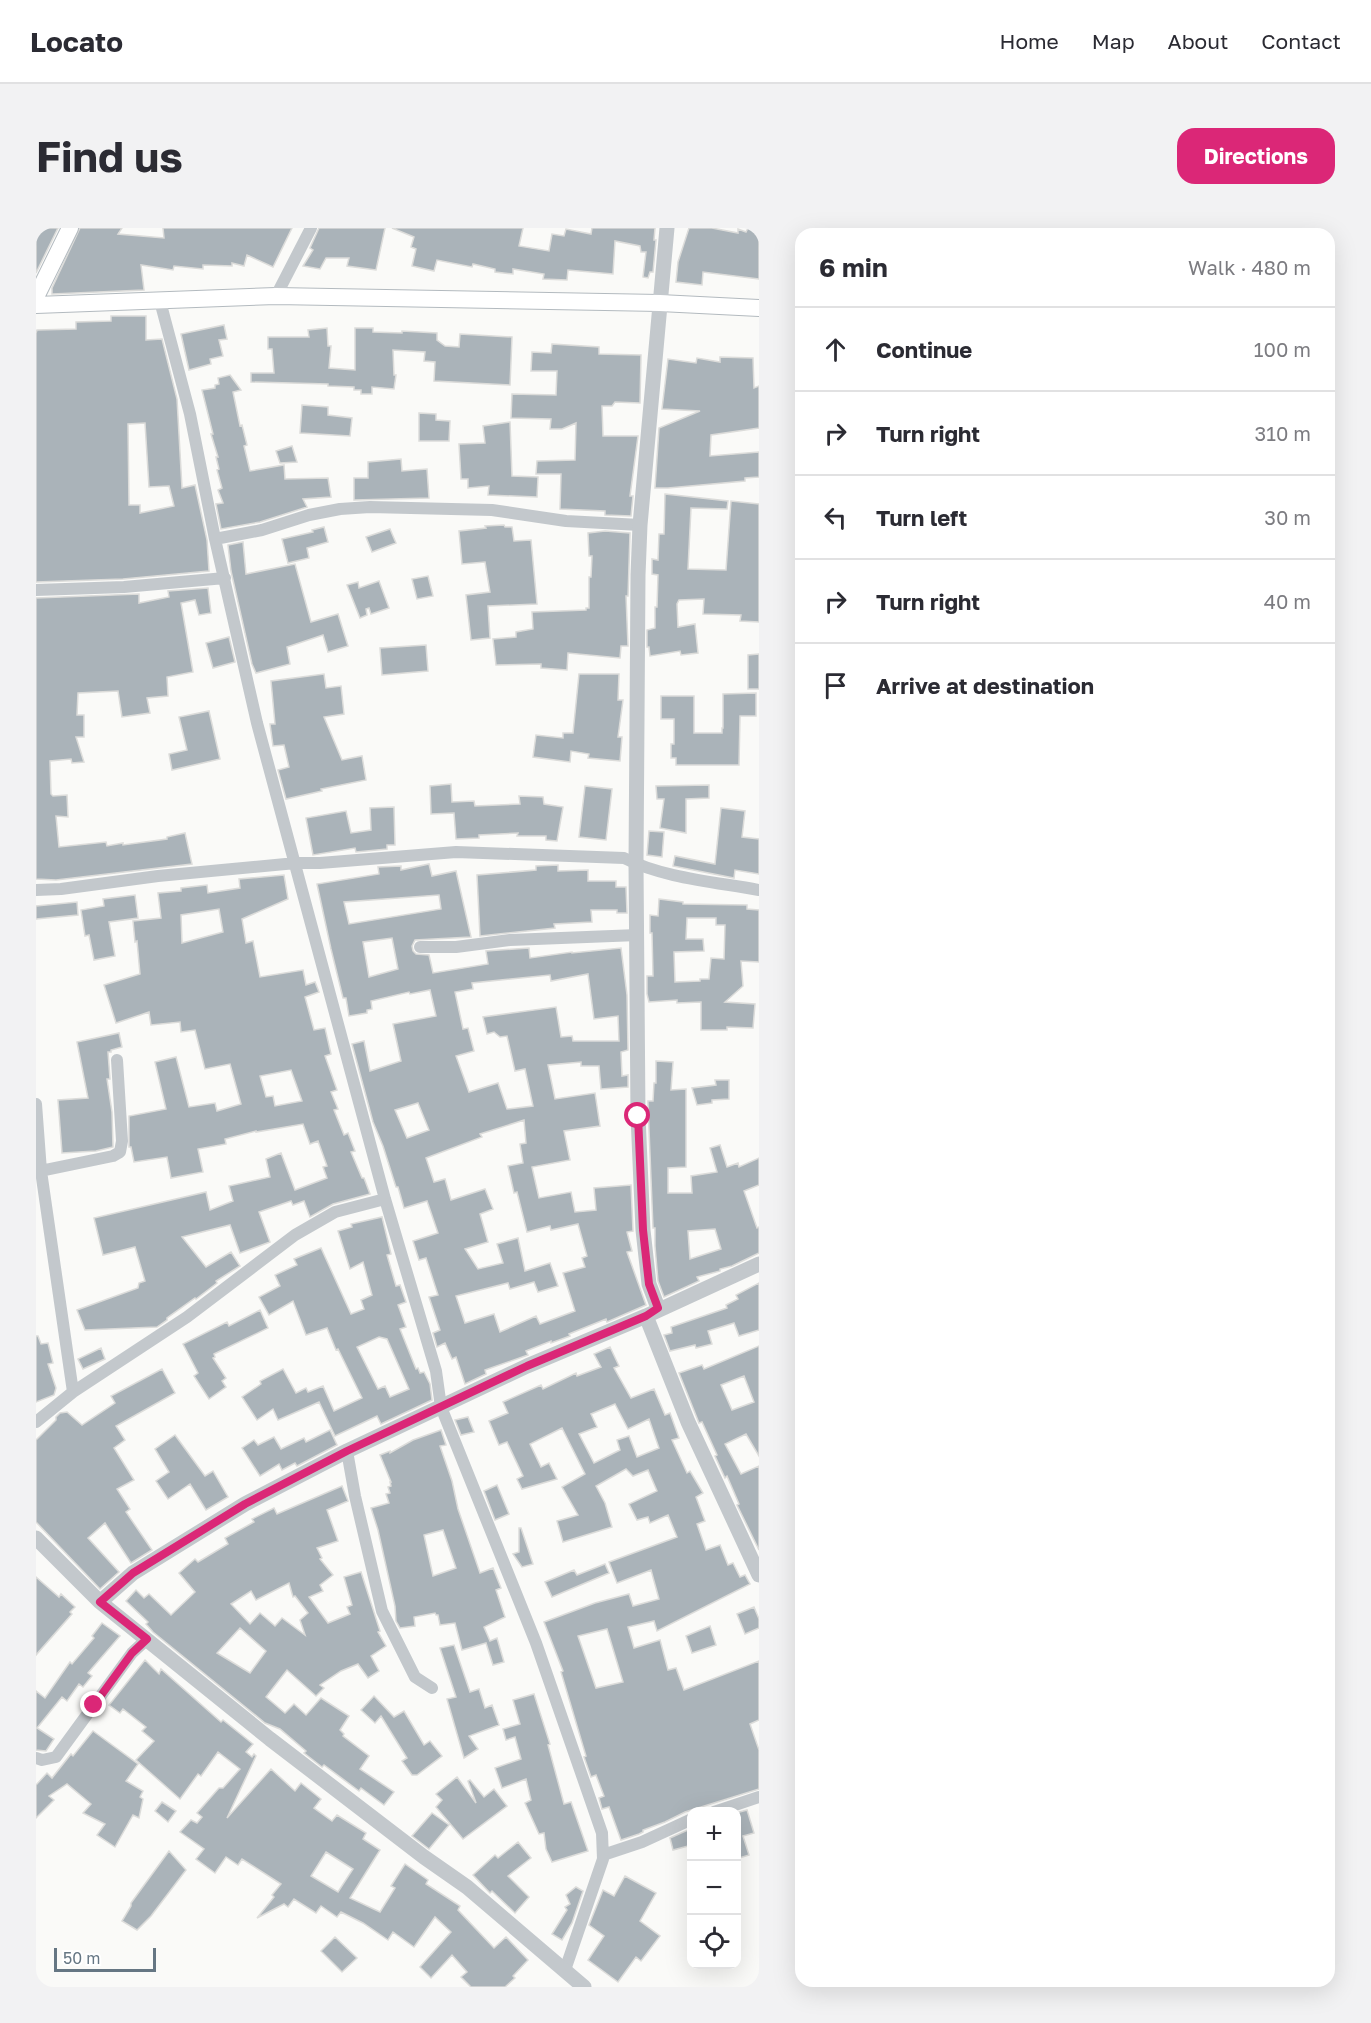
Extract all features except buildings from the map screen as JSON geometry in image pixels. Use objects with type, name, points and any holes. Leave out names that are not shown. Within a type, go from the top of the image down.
[{"type":"main road","points":[[36,297],[70,228]]},
{"type":"main road","points":[[36,305],[276,296],[660,303],[759,308]]},
{"type":"street","points":[[276,296],[311,228]]},
{"type":"street","points":[[667,228],[640,525],[638,575],[636,864],[638,1116],[643,1230],[652,1312],[688,1422],[759,1575]]},
{"type":"street","points":[[160,301],[190,414],[215,539],[257,723],[385,1199],[436,1371],[441,1407],[536,1643],[602,1833],[603,1855],[565,1970]]},
{"type":"street","points":[[215,539],[262,530],[309,515],[340,509],[370,507],[492,510],[566,520],[640,525]]},
{"type":"street","points":[[36,590],[123,587],[225,578]]},
{"type":"street","points":[[36,890],[296,863],[456,852],[624,858],[636,864],[680,875],[759,890]]},
{"type":"street","points":[[420,947],[456,947],[510,940],[638,935]]},
{"type":"street","points":[[39,1172],[113,1156],[120,1152],[122,1141],[117,1060]]},
{"type":"street","points":[[36,1104],[39,1172],[73,1392]]},
{"type":"street","points":[[36,1422],[73,1392],[187,1317],[295,1235],[336,1212],[385,1199]]},
{"type":"street","points":[[100,1602],[133,1573],[245,1504],[347,1451],[527,1366],[759,1264]]},
{"type":"street","points":[[347,1451],[355,1496],[382,1611],[415,1677],[432,1688]]},
{"type":"street","points":[[36,1538],[100,1602],[270,1739],[424,1857],[467,1887],[584,1987]]},
{"type":"street","points":[[36,1758],[42,1760],[56,1757],[132,1653],[147,1639]]},
{"type":"street","points":[[729,1807],[759,1797]]},
{"type":"street","points":[[603,1855],[642,1842],[687,1821]]},
{"type":"route","points":[[94,1705],[132,1653],[147,1639],[100,1602],[133,1573],[245,1504],[347,1451],[527,1366],[646,1316],[658,1308],[649,1284],[643,1230],[638,1116]]}]
